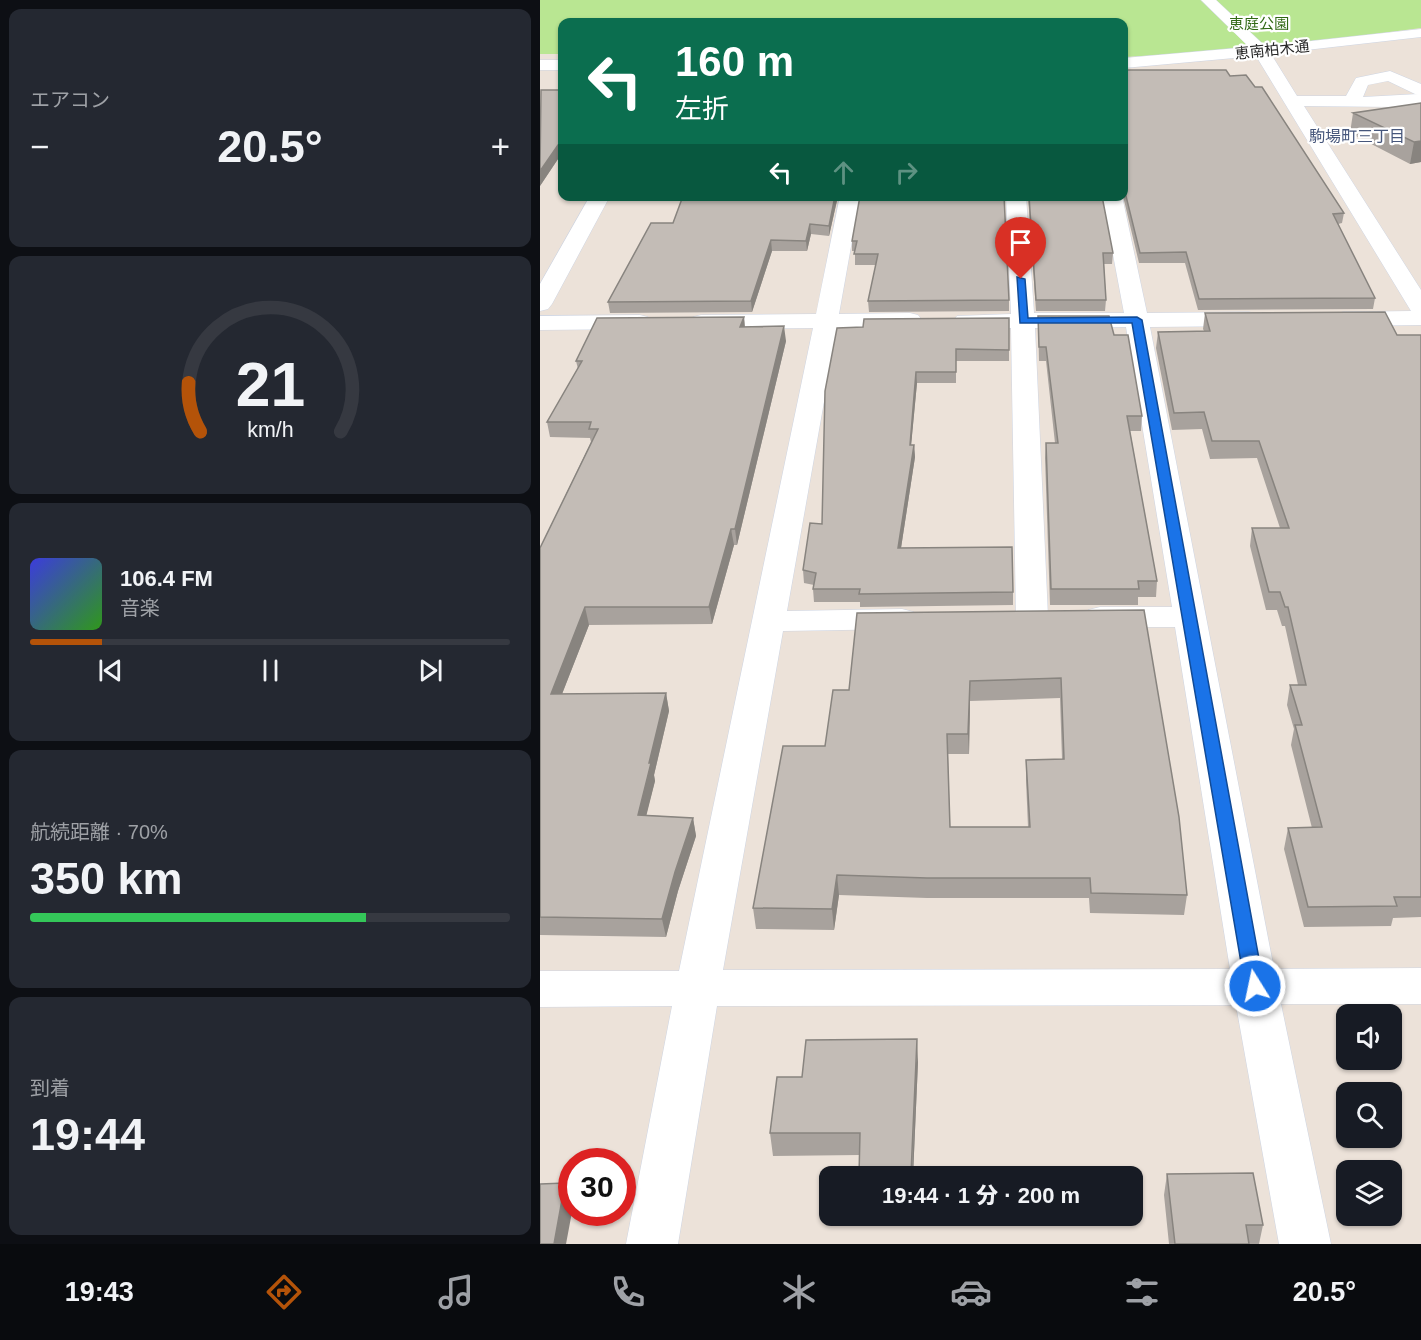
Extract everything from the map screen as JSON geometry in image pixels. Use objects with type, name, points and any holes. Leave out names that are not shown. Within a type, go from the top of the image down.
[{"type":"street","points":[[1208,0],[1261,51],[1421,308]]},
{"type":"street","name":"恵南柏木通","points":[[1128,63],[1421,33]]},
{"type":"street","points":[[540,65],[558,65]]},
{"type":"street","points":[[1352,102],[1362,81],[1371,79],[1390,76],[1421,90]]},
{"type":"street","points":[[1292,101],[1395,102],[1421,99]]},
{"type":"street","points":[[540,304],[597,201]]},
{"type":"street","points":[[652,1244],[824,320],[849,201]]},
{"type":"street","points":[[1016,201],[1023,321],[1020,617],[1188,617]]},
{"type":"street","points":[[1113,201],[1137,320],[1255,986],[1305,1244]]},
{"type":"street","points":[[1326,319],[1421,318]]},
{"type":"street","points":[[682,322],[1267,319]]},
{"type":"street","points":[[540,324],[658,322]]},
{"type":"street","points":[[769,621],[936,618]]},
{"type":"street","points":[[540,989],[1421,986]]},
{"type":"green space","name":"恵庭公園","points":[[540,0],[1421,0],[1421,28],[1251,50],[1128,57],[1128,18],[558,18],[558,54],[540,54]]},
{"type":"building","points":[[1128,70],[1226,70],[1230,76],[1246,75],[1255,87],[1262,87],[1344,213],[1333,214],[1375,298],[1199,299],[1186,252],[1140,253],[1127,201]]},
{"type":"building","points":[[541,90],[558,90],[558,145],[540,171]]},
{"type":"building","points":[[1421,103],[1421,141],[1414,142],[1353,113]]},
{"type":"building","points":[[681,201],[834,201],[829,226],[810,224],[806,241],[771,240],[751,301],[608,302],[651,223],[673,223]]},
{"type":"building","points":[[859,201],[1004,201],[1009,300],[868,301],[878,254],[854,254],[857,241],[852,241]]},
{"type":"building","points":[[1029,201],[1103,201],[1113,253],[1103,253],[1106,300],[1036,300]]},
{"type":"building","points":[[1385,312],[1397,335],[1421,335],[1421,897],[1394,897],[1397,906],[1308,907],[1288,828],[1322,827],[1295,725],[1302,725],[1290,685],[1306,685],[1288,607],[1285,607],[1280,592],[1269,592],[1252,528],[1289,528],[1259,441],[1212,441],[1204,412],[1174,413],[1158,332],[1210,331],[1205,313]]},
{"type":"building","points":[[1038,316],[1109,316],[1114,335],[1128,335],[1142,416],[1127,416],[1157,581],[1138,581],[1139,589],[1051,589],[1046,443],[1058,443],[1046,347],[1039,347]]},
{"type":"building","points":[[744,317],[740,327],[784,326],[735,529],[731,529],[709,607],[585,607],[551,694],[666,693],[638,815],[693,818],[662,919],[540,917],[540,548],[598,429],[589,429],[591,422],[547,422],[582,361],[576,361],[597,318]]},
{"type":"building","points":[[1009,318],[1009,350],[956,349],[956,372],[916,372],[910,445],[914,445],[898,548],[1012,547],[1013,592],[859,594],[860,589],[813,589],[816,573],[803,570],[810,523],[822,524],[825,391],[837,328],[863,327],[864,319]]},
{"type":"building","points":[[1144,610],[1179,817],[1187,895],[1091,893],[1090,878],[927,878],[837,875],[832,909],[753,908],[783,746],[825,746],[833,690],[849,690],[857,613]],"holes":[[[1061,678],[1064,759],[1026,760],[1030,827],[950,827],[947,734],[968,734],[970,681]]]},
{"type":"building","points":[[917,1039],[911,1166],[859,1166],[860,1133],[770,1133],[777,1077],[802,1077],[806,1040]]},
{"type":"building","points":[[1253,1173],[1263,1225],[1246,1225],[1249,1244],[1175,1244],[1167,1174]]},
{"type":"building","points":[[558,1183],[558,1222],[554,1244],[540,1244],[540,1184]]},
{"type":"district","name":"駒場町三丁目","points":[[1357,136]]},
{"type":"route","points":[[1021,279],[1023,321],[1137,320],[1255,986]]}]
